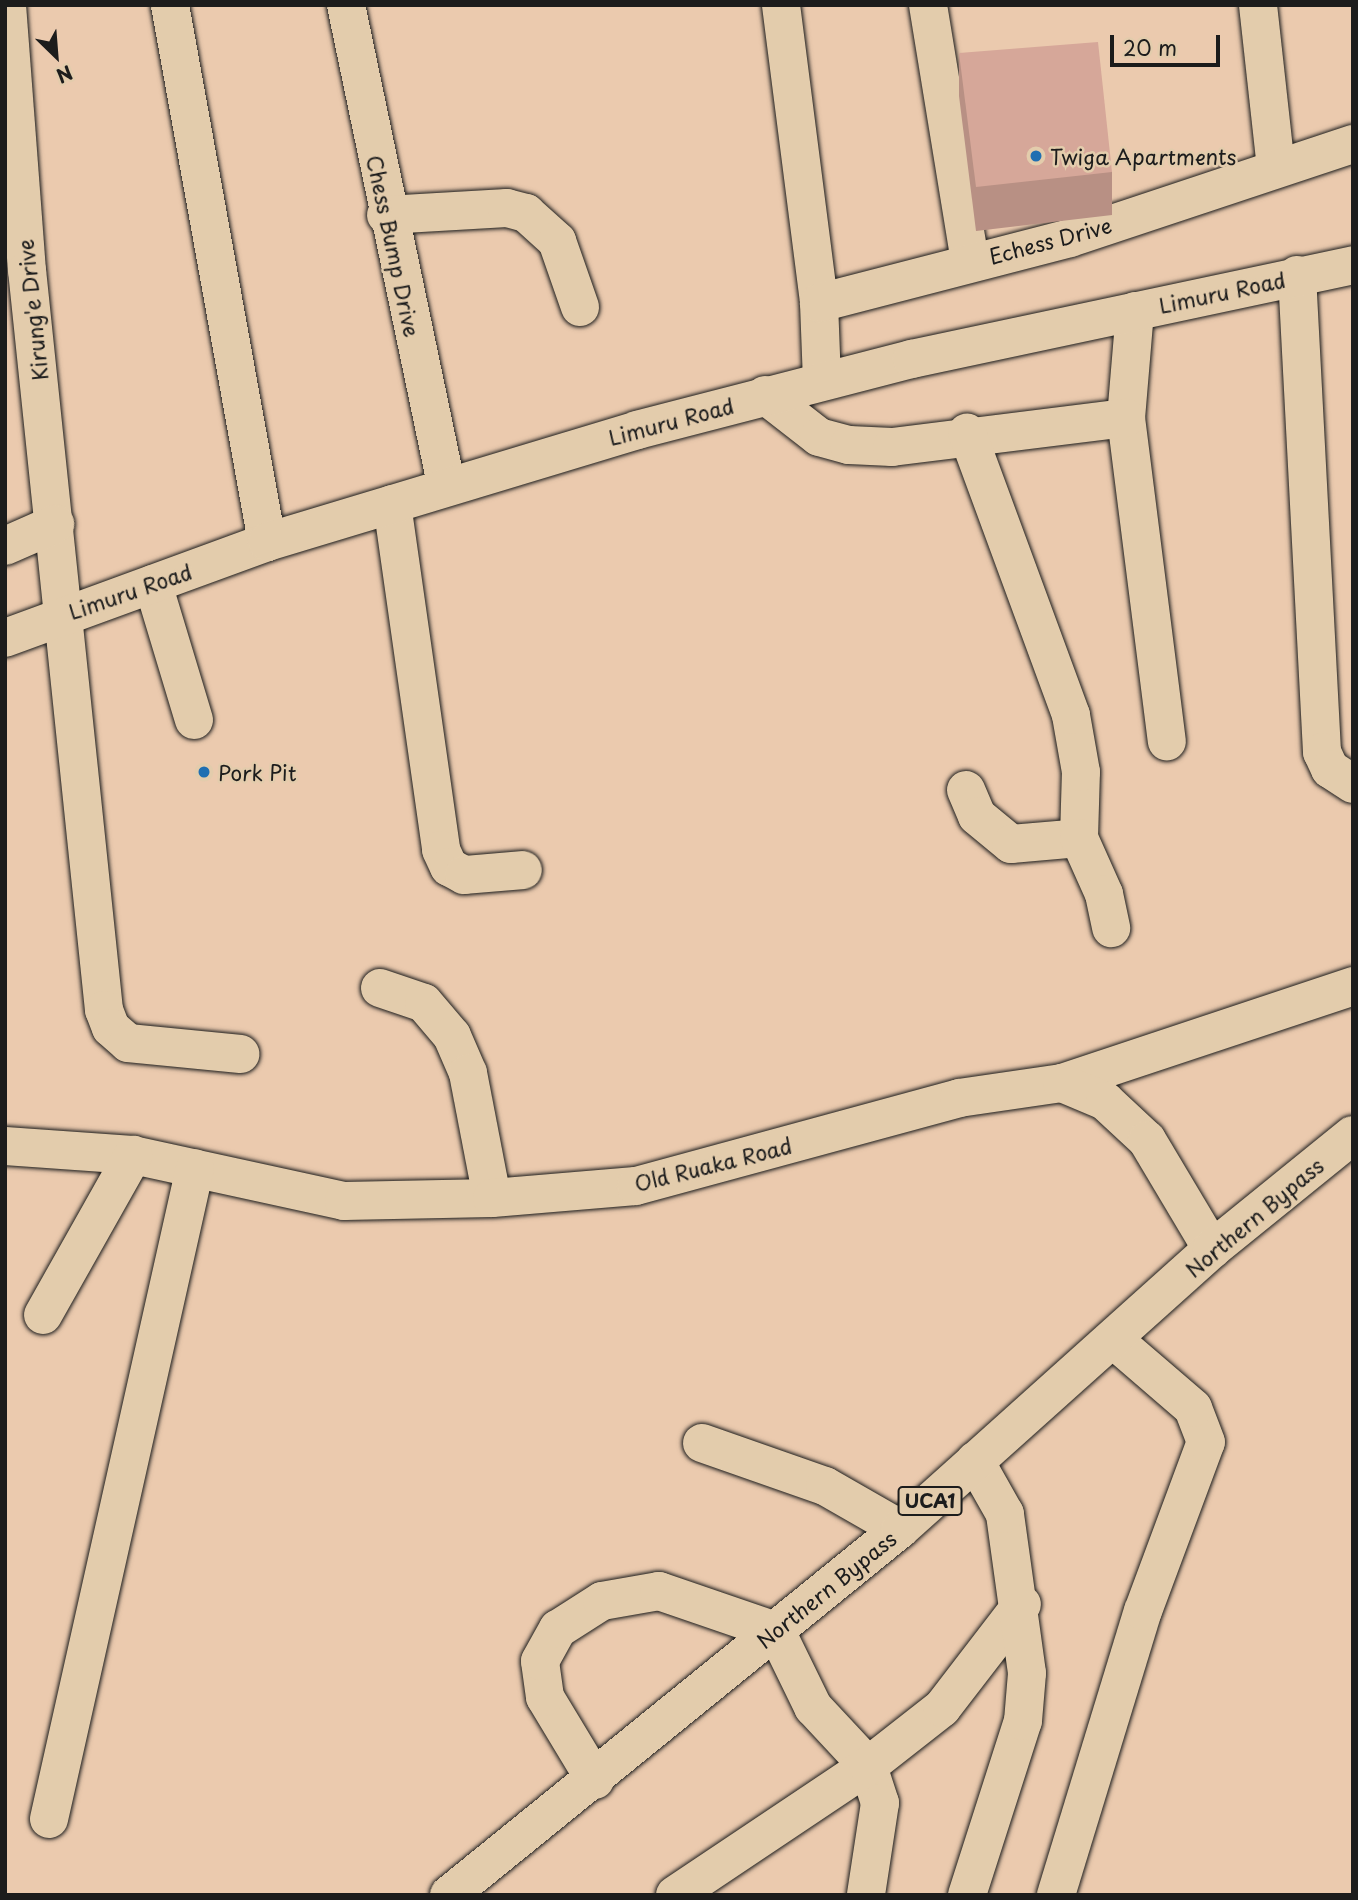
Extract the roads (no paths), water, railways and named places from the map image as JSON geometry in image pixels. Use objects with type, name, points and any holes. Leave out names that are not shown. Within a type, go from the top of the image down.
[{"type":"street","name":"Kirung'e Drive","points":[[6,5],[16,271],[55,524],[61,614],[111,1028],[128,1043],[240,1054]]},
{"type":"street","points":[[170,5],[267,542]]},
{"type":"street","name":"Chess Bump Drive","points":[[346,5],[386,215],[447,487]]},
{"type":"street","points":[[781,5],[818,303],[822,381]]},
{"type":"street","points":[[928,5],[970,261]]},
{"type":"street","points":[[1258,5],[1276,168]]},
{"type":"street","name":"Echess Drive","points":[[818,303],[970,261],[1070,238],[1353,144]]},
{"type":"street","points":[[386,215],[507,208],[526,213],[557,241],[580,307]]},
{"type":"street","name":"Limuru Road","points":[[5,638],[61,614],[267,542],[765,395],[1297,275],[1353,265]]},
{"type":"street","points":[[1297,275],[1322,752],[1330,769],[1353,784]]},
{"type":"street","points":[[1135,311],[1126,418],[1167,741]]},
{"type":"street","points":[[765,395],[819,437],[849,445],[892,447],[967,433],[1126,418]]},
{"type":"street","points":[[967,433],[1071,715],[1081,772],[1079,838],[1104,894],[1111,928]]},
{"type":"street","points":[[392,503],[441,850],[449,867],[464,875],[523,870]]},
{"type":"street","points":[[5,546],[55,524]]},
{"type":"street","points":[[153,584],[194,720]]},
{"type":"street","points":[[966,790],[977,816],[1011,844],[1079,838]]},
{"type":"street","name":"Old Ruaka Road","points":[[5,1146],[133,1155],[344,1201],[492,1198],[636,1186],[959,1098],[1062,1083],[1353,986]]},
{"type":"street","points":[[380,988],[424,1003],[452,1036],[468,1073],[492,1198]]},
{"type":"street","points":[[1062,1083],[1105,1101],[1147,1140],[1212,1249]]},
{"type":"street","name":"Northern Bypass","points":[[449,1895],[595,1780],[900,1528],[1114,1340],[1212,1249],[1353,1135]]},
{"type":"street","points":[[43,1315],[133,1155]]},
{"type":"street","points":[[49,1819],[195,1168]]},
{"type":"street","points":[[1055,1895],[1143,1611],[1206,1442],[1194,1408],[1114,1340]]},
{"type":"street","points":[[702,1443],[825,1486],[900,1528]]},
{"type":"street","points":[[967,1895],[1023,1721],[1022,1604],[1005,1514],[975,1461]]},
{"type":"street","points":[[595,1780],[545,1697],[540,1661],[558,1629],[602,1601],[659,1591],[775,1631],[813,1707],[868,1766],[880,1803],[866,1895]]},
{"type":"street","points":[[675,1895],[868,1766],[942,1707],[1022,1604]]},
{"type":"place","name":"Twiga Apartments","points":[[1036,156]]},
{"type":"place","name":"Pork Pit","points":[[204,772]]}]
